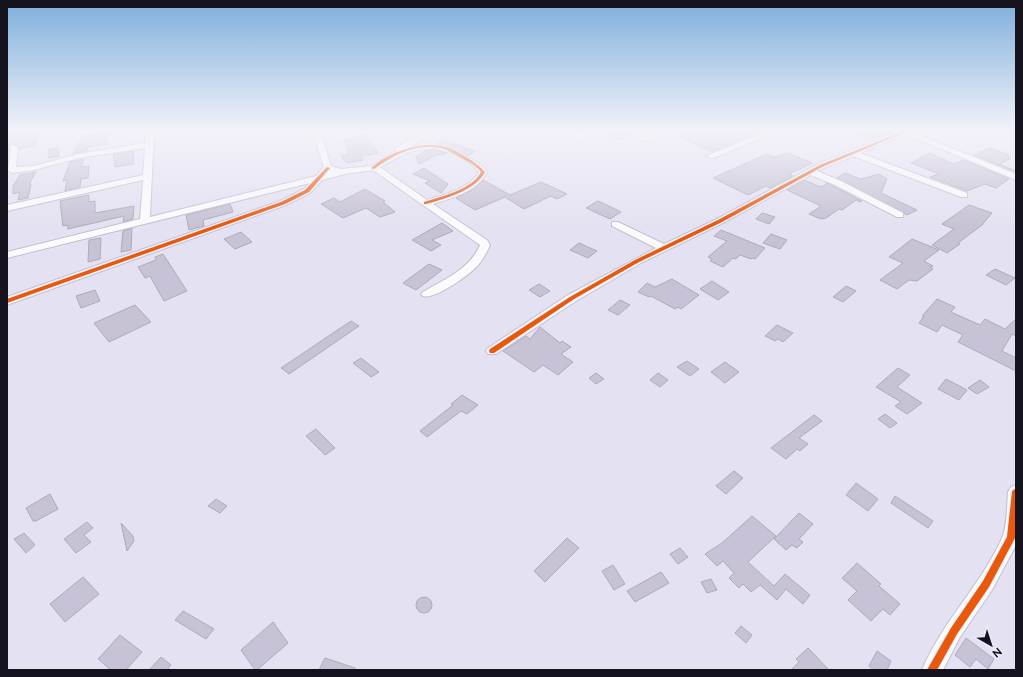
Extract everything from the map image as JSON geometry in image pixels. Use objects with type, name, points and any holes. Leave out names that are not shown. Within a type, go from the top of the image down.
[{"type":"street","points":[[13,162],[12,170],[34,168],[57,162]]},
{"type":"street","points":[[146,220],[149,162]]},
{"type":"street","points":[[326,162],[328,168],[333,171],[343,172]]},
{"type":"street","points":[[7,255],[321,177],[373,168],[382,162]]},
{"type":"street","points":[[426,203],[465,188],[479,179],[483,172],[477,166],[469,162]]},
{"type":"street","points":[[492,351],[572,298],[663,248],[720,221],[833,162]]},
{"type":"street","points":[[875,162],[964,195]]},
{"type":"street","points":[[980,162],[1016,177]]},
{"type":"street","points":[[7,301],[283,203],[307,191],[328,168]]},
{"type":"street","points":[[373,168],[389,177],[481,240],[485,245],[481,255],[472,265],[427,294]]},
{"type":"street","points":[[811,172],[838,183],[900,215]]},
{"type":"street","points":[[7,208],[148,176]]},
{"type":"street","points":[[615,224],[663,248]]},
{"type":"street","points":[[932,670],[954,631],[986,584],[1013,540],[1016,492]]},
{"type":"building","points":[[70,162],[83,162],[81,167],[89,166],[88,178],[81,179],[80,187],[65,191],[67,180],[63,181]]},
{"type":"building","points":[[114,162],[133,162],[133,164],[115,167]]},
{"type":"building","points":[[750,162],[809,162],[812,163],[789,174],[793,176],[770,188],[766,186],[748,195],[713,178]]},
{"type":"building","points":[[914,162],[948,162],[953,164],[960,162],[968,162],[1009,179],[996,188],[985,184],[967,191],[930,177],[939,174],[911,163]]},
{"type":"building","points":[[990,162],[1004,162],[999,164],[1016,172]]},
{"type":"building","points":[[424,168],[448,184],[441,193],[425,183],[430,181],[413,174]]},
{"type":"building","points":[[36,172],[29,184],[31,184],[28,198],[18,200],[20,192],[13,194],[13,186],[20,175]]},
{"type":"building","points":[[845,173],[861,179],[879,174],[887,179],[881,193],[917,210],[907,215],[837,178]]},
{"type":"building","points":[[483,180],[510,195],[541,182],[567,194],[557,199],[551,196],[524,209],[505,197],[475,210],[456,198],[472,190]]},
{"type":"building","points":[[804,180],[821,187],[827,183],[862,201],[860,202],[856,200],[842,210],[839,209],[826,218],[821,219],[809,214],[821,206],[787,190]]},
{"type":"building","points":[[365,189],[385,201],[383,202],[395,212],[380,217],[366,208],[343,218],[321,204],[334,198],[340,202]]},
{"type":"building","points":[[89,195],[89,202],[95,201],[95,213],[134,206],[133,219],[123,222],[124,216],[68,229],[68,225],[63,226],[60,201]]},
{"type":"building","points":[[598,201],[621,212],[610,219],[586,208]]},
{"type":"building","points":[[230,204],[233,212],[203,220],[204,226],[189,230],[186,215]]},
{"type":"building","points":[[969,205],[992,213],[982,225],[947,253],[932,245],[954,229],[942,224]]},
{"type":"building","points":[[762,213],[775,217],[769,224],[756,219]]},
{"type":"building","points":[[442,223],[453,231],[432,240],[441,245],[431,251],[412,240]]},
{"type":"building","points":[[132,228],[131,250],[121,252],[123,231]]},
{"type":"building","points":[[721,230],[765,248],[755,259],[740,255],[736,259],[733,258],[723,267],[710,261],[712,259],[708,257],[727,241],[714,236]]},
{"type":"building","points":[[241,232],[252,242],[235,249],[224,239]]},
{"type":"building","points":[[771,234],[787,240],[780,249],[763,243]]},
{"type":"building","points":[[101,238],[100,259],[88,262],[89,240]]},
{"type":"building","points":[[912,239],[939,250],[924,261],[933,266],[930,267],[933,269],[917,281],[909,280],[897,289],[880,280],[903,263],[889,257]]},
{"type":"building","points":[[579,243],[597,251],[588,258],[570,250]]},
{"type":"building","points":[[163,254],[187,291],[164,301],[150,276],[145,278],[138,267],[156,260],[155,257]]},
{"type":"building","points":[[429,264],[442,270],[416,290],[403,283]]},
{"type":"building","points":[[995,269],[1015,278],[1006,285],[986,275]]},
{"type":"building","points":[[672,279],[699,295],[681,309],[678,307],[675,309],[651,296],[649,297],[638,292],[647,283],[655,287]]},
{"type":"building","points":[[712,281],[729,292],[718,300],[700,289]]},
{"type":"building","points":[[539,284],[550,291],[540,297],[529,290]]},
{"type":"building","points":[[846,286],[856,291],[843,302],[833,297]]},
{"type":"building","points":[[95,290],[100,301],[81,308],[76,296]]},
{"type":"building","points":[[937,299],[955,307],[951,312],[980,325],[985,319],[1005,329],[1016,319],[1016,336],[1012,334],[1002,351],[1016,358],[1016,371],[958,342],[963,335],[942,325],[937,332],[919,323],[924,316],[922,316]]},
{"type":"building","points":[[620,300],[630,305],[618,315],[608,310]]},
{"type":"building","points":[[135,305],[151,322],[109,342],[94,323]]},
{"type":"building","points":[[351,321],[359,326],[289,374],[281,368]]},
{"type":"building","points":[[777,325],[793,333],[783,342],[778,339],[775,341],[765,336]]},
{"type":"building","points":[[540,327],[560,343],[562,341],[571,347],[561,354],[573,362],[558,375],[543,365],[534,372],[503,351],[526,336],[530,339]]},
{"type":"building","points":[[361,358],[379,372],[371,377],[353,363]]},
{"type":"building","points":[[687,361],[699,369],[690,376],[677,367]]},
{"type":"building","points":[[725,362],[739,372],[725,383],[711,372]]},
{"type":"building","points":[[898,368],[910,375],[897,387],[922,403],[907,414],[895,406],[901,402],[876,387]]},
{"type":"building","points":[[596,373],[604,379],[596,384],[589,378]]},
{"type":"building","points":[[658,373],[668,380],[660,387],[650,380]]},
{"type":"building","points":[[946,379],[967,390],[959,400],[938,389]]},
{"type":"building","points":[[980,380],[989,387],[977,394],[968,388]]},
{"type":"building","points":[[462,395],[478,405],[467,414],[461,411],[427,437],[420,431],[453,405],[451,404]]},
{"type":"building","points":[[885,414],[897,423],[890,428],[878,419]]},
{"type":"building","points":[[814,415],[822,421],[799,438],[808,444],[800,451],[797,449],[786,459],[771,448]]},
{"type":"building","points":[[316,429],[335,448],[325,455],[306,436]]},
{"type":"building","points":[[734,471],[743,478],[726,494],[716,486]]},
{"type":"building","points":[[856,483],[878,499],[868,511],[846,495]]},
{"type":"building","points":[[50,494],[58,509],[36,521],[33,521],[26,508]]},
{"type":"building","points":[[895,496],[933,521],[928,528],[891,503]]},
{"type":"building","points":[[216,499],[227,506],[220,513],[208,506]]},
{"type":"building","points":[[799,513],[813,524],[799,539],[803,542],[797,548],[792,545],[786,550],[774,539]]},
{"type":"building","points":[[752,516],[776,536],[748,562],[774,586],[785,574],[810,595],[803,604],[786,589],[777,600],[760,585],[751,592],[743,584],[739,588],[729,578],[734,573],[723,561],[717,566],[705,554],[722,543]]},
{"type":"building","points":[[87,522],[93,528],[84,535],[91,542],[76,553],[64,539]]},
{"type":"building","points":[[121,523],[133,536],[134,541],[127,551]]},
{"type":"building","points":[[24,533],[35,545],[26,553],[14,539]]},
{"type":"building","points":[[567,538],[579,548],[545,582],[534,571]]},
{"type":"building","points":[[680,548],[688,557],[678,564],[670,554]]},
{"type":"building","points":[[857,563],[881,584],[879,586],[900,604],[890,615],[883,609],[871,621],[848,600],[857,591],[842,578]]},
{"type":"building","points":[[613,565],[625,584],[614,590],[602,571]]},
{"type":"building","points":[[661,572],[669,583],[635,602],[627,591]]},
{"type":"building","points":[[83,577],[99,594],[65,622],[50,604]]},
{"type":"building","points":[[711,579],[717,590],[707,593],[701,582]]},
{"type":"building","points":[[424,597],[430,599],[432,605],[430,611],[424,613],[418,611],[416,605],[418,599]]},
{"type":"building","points":[[183,611],[214,629],[206,639],[175,620]]},
{"type":"building","points":[[273,622],[288,643],[257,670],[255,670],[241,650]]},
{"type":"building","points":[[741,626],[752,635],[746,643],[735,633]]},
{"type":"building","points":[[120,635],[142,652],[126,670],[111,670],[98,659]]},
{"type":"building","points":[[966,638],[994,659],[988,669],[976,659],[970,667],[955,655]]},
{"type":"building","points":[[808,648],[829,670],[791,670],[799,662],[796,659]]},
{"type":"building","points":[[877,651],[891,661],[887,670],[874,670],[869,666]]},
{"type":"building","points":[[161,657],[171,665],[167,670],[149,670]]},
{"type":"building","points":[[325,658],[355,668],[355,670],[319,670]]},
{"type":"cycle path","points":[[373,168],[382,162]]},
{"type":"cycle path","points":[[426,203],[468,187],[481,177],[483,172],[479,167],[471,162]]},
{"type":"cycle path","points":[[492,351],[572,298],[637,261],[720,221],[832,162]]},
{"type":"cycle path","points":[[7,301],[283,203],[307,191],[328,168]]},
{"type":"cycle path","points":[[932,670],[954,631],[986,584],[1011,538],[1016,492]]}]
